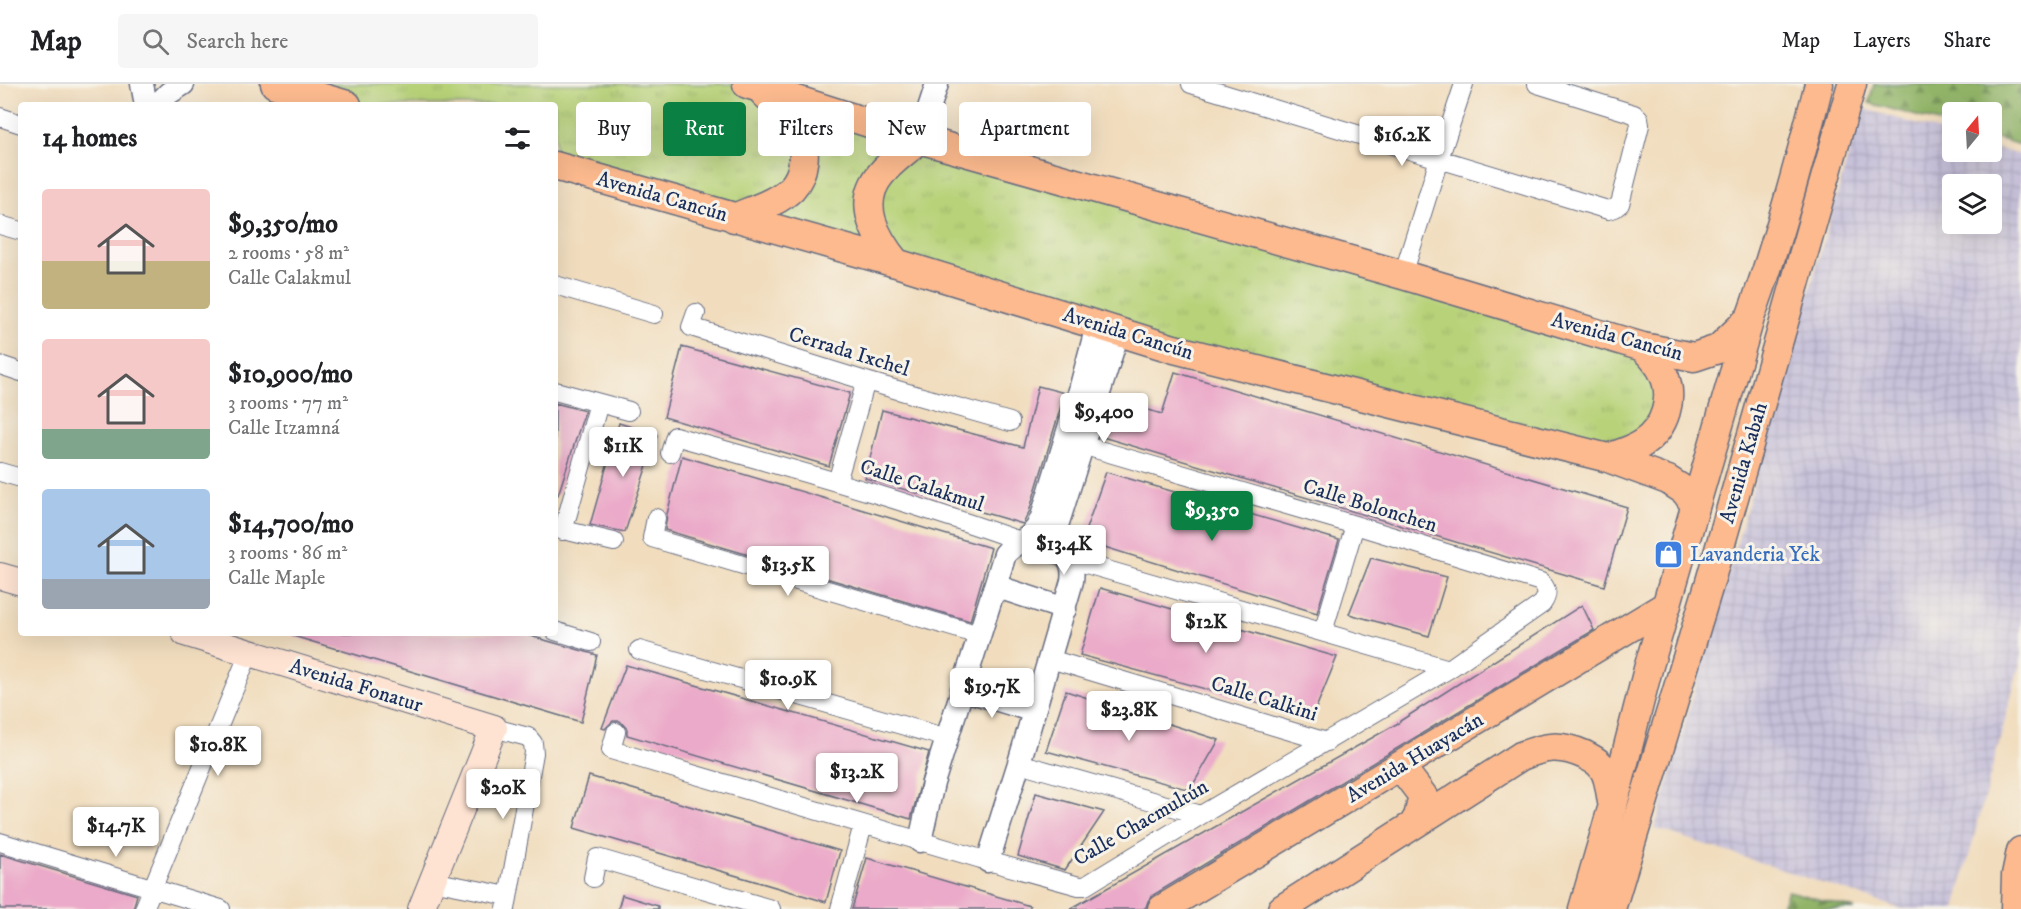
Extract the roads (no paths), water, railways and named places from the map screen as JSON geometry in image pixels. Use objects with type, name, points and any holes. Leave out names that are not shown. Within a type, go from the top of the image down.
[{"type":"main road","points":[[275,84],[337,102]]},
{"type":"main road","name":"Avenida Kabah","points":[[1583,909],[1648,669],[1750,318],[1764,280],[1807,133],[1819,84]]},
{"type":"main road","name":"Avenida Kabah","points":[[1613,900],[1709,585],[1852,84]]},
{"type":"main road","points":[[734,218],[785,193],[796,182],[802,168],[804,150],[798,131],[791,119],[753,86]]},
{"type":"main road","name":"Avenida Cancún","points":[[753,86],[866,122]]},
{"type":"main road","name":"Avenida Cancún","points":[[947,147],[1403,275],[1642,347],[1694,357],[1718,349],[1750,318]]},
{"type":"main road","points":[[896,263],[880,243],[873,228],[870,218],[870,198],[882,173],[900,156]]},
{"type":"main road","name":"Avenida Cancún","points":[[558,167],[896,263],[1174,349],[1608,458],[1668,480],[1685,491],[1695,505]]},
{"type":"main road","points":[[1608,458],[1642,444],[1653,434],[1669,402],[1663,373],[1642,347]]},
{"type":"main road","points":[[0,576],[18,581]]},
{"type":"main road","name":"Avenida Huayacán","points":[[1162,909],[1667,605]]},
{"type":"main road","name":"Avenida Fonatur","points":[[194,636],[494,728]]},
{"type":"main road","points":[[421,909],[494,728]]},
{"type":"main road","points":[[1291,907],[1521,756],[1541,748],[1569,748],[1602,766],[1613,805],[1613,900]]},
{"type":"main road","points":[[1401,767],[1423,796],[1422,807],[1413,825]]},
{"type":"main road","points":[[2015,909],[2016,875],[2021,852]]},
{"type":"street","points":[[142,84],[145,102]]},
{"type":"street","points":[[160,102],[183,84]]},
{"type":"street","points":[[932,102],[938,84]]},
{"type":"street","points":[[1191,84],[1253,93],[1439,159],[1608,210],[1615,208],[1620,204],[1640,125],[1639,118],[1634,114],[1537,84]]},
{"type":"street","points":[[1403,275],[1464,84]]},
{"type":"street","points":[[0,117],[18,123]]},
{"type":"street","points":[[0,225],[18,230]]},
{"type":"street","points":[[558,286],[654,314]]},
{"type":"street","name":"Cerrada Ixchel","points":[[696,313],[691,327],[866,381],[1010,422]]},
{"type":"street","points":[[988,861],[1065,609],[1073,570],[1069,559],[1056,542],[1055,532],[1082,445],[1107,330]]},
{"type":"street","points":[[920,842],[933,783],[1005,554],[1013,545],[1023,541],[1035,531],[1042,517],[1076,405],[1107,330]]},
{"type":"street","points":[[0,365],[18,371]]},
{"type":"street","points":[[837,482],[866,381]]},
{"type":"street","points":[[558,392],[628,411]]},
{"type":"street","points":[[599,403],[559,530],[614,542]]},
{"type":"street","name":"Calle Calakmul","points":[[670,453],[675,436],[837,482],[1023,541],[1069,559],[1449,669]]},
{"type":"street","name":"Calle Bolonchen","points":[[1082,445],[1541,582]]},
{"type":"street","points":[[0,472],[18,477]]},
{"type":"street","points":[[656,518],[652,538],[979,636]]},
{"type":"street","points":[[1323,632],[1355,525]]},
{"type":"street","name":"Calle Chacmultún","points":[[616,732],[611,750],[920,842],[1085,886],[1449,669],[1542,604],[1547,593],[1541,582]]},
{"type":"street","points":[[995,586],[1065,609]]},
{"type":"street","points":[[558,632],[591,642]]},
{"type":"street","points":[[639,650],[947,738]]},
{"type":"street","points":[[144,909],[249,653]]},
{"type":"street","name":"Calle Calkini","points":[[1050,659],[1327,742]]},
{"type":"street","points":[[962,689],[1034,711]]},
{"type":"street","points":[[432,881],[507,903],[534,753],[528,737],[494,728]]},
{"type":"street","points":[[1019,763],[1201,815]]},
{"type":"street","points":[[840,909],[863,825]]},
{"type":"street","points":[[0,842],[221,909]]},
{"type":"street","points":[[593,878],[597,858],[771,909]]},
{"type":"place","name":"Lavanderia Yek","points":[[1669,555]]}]
